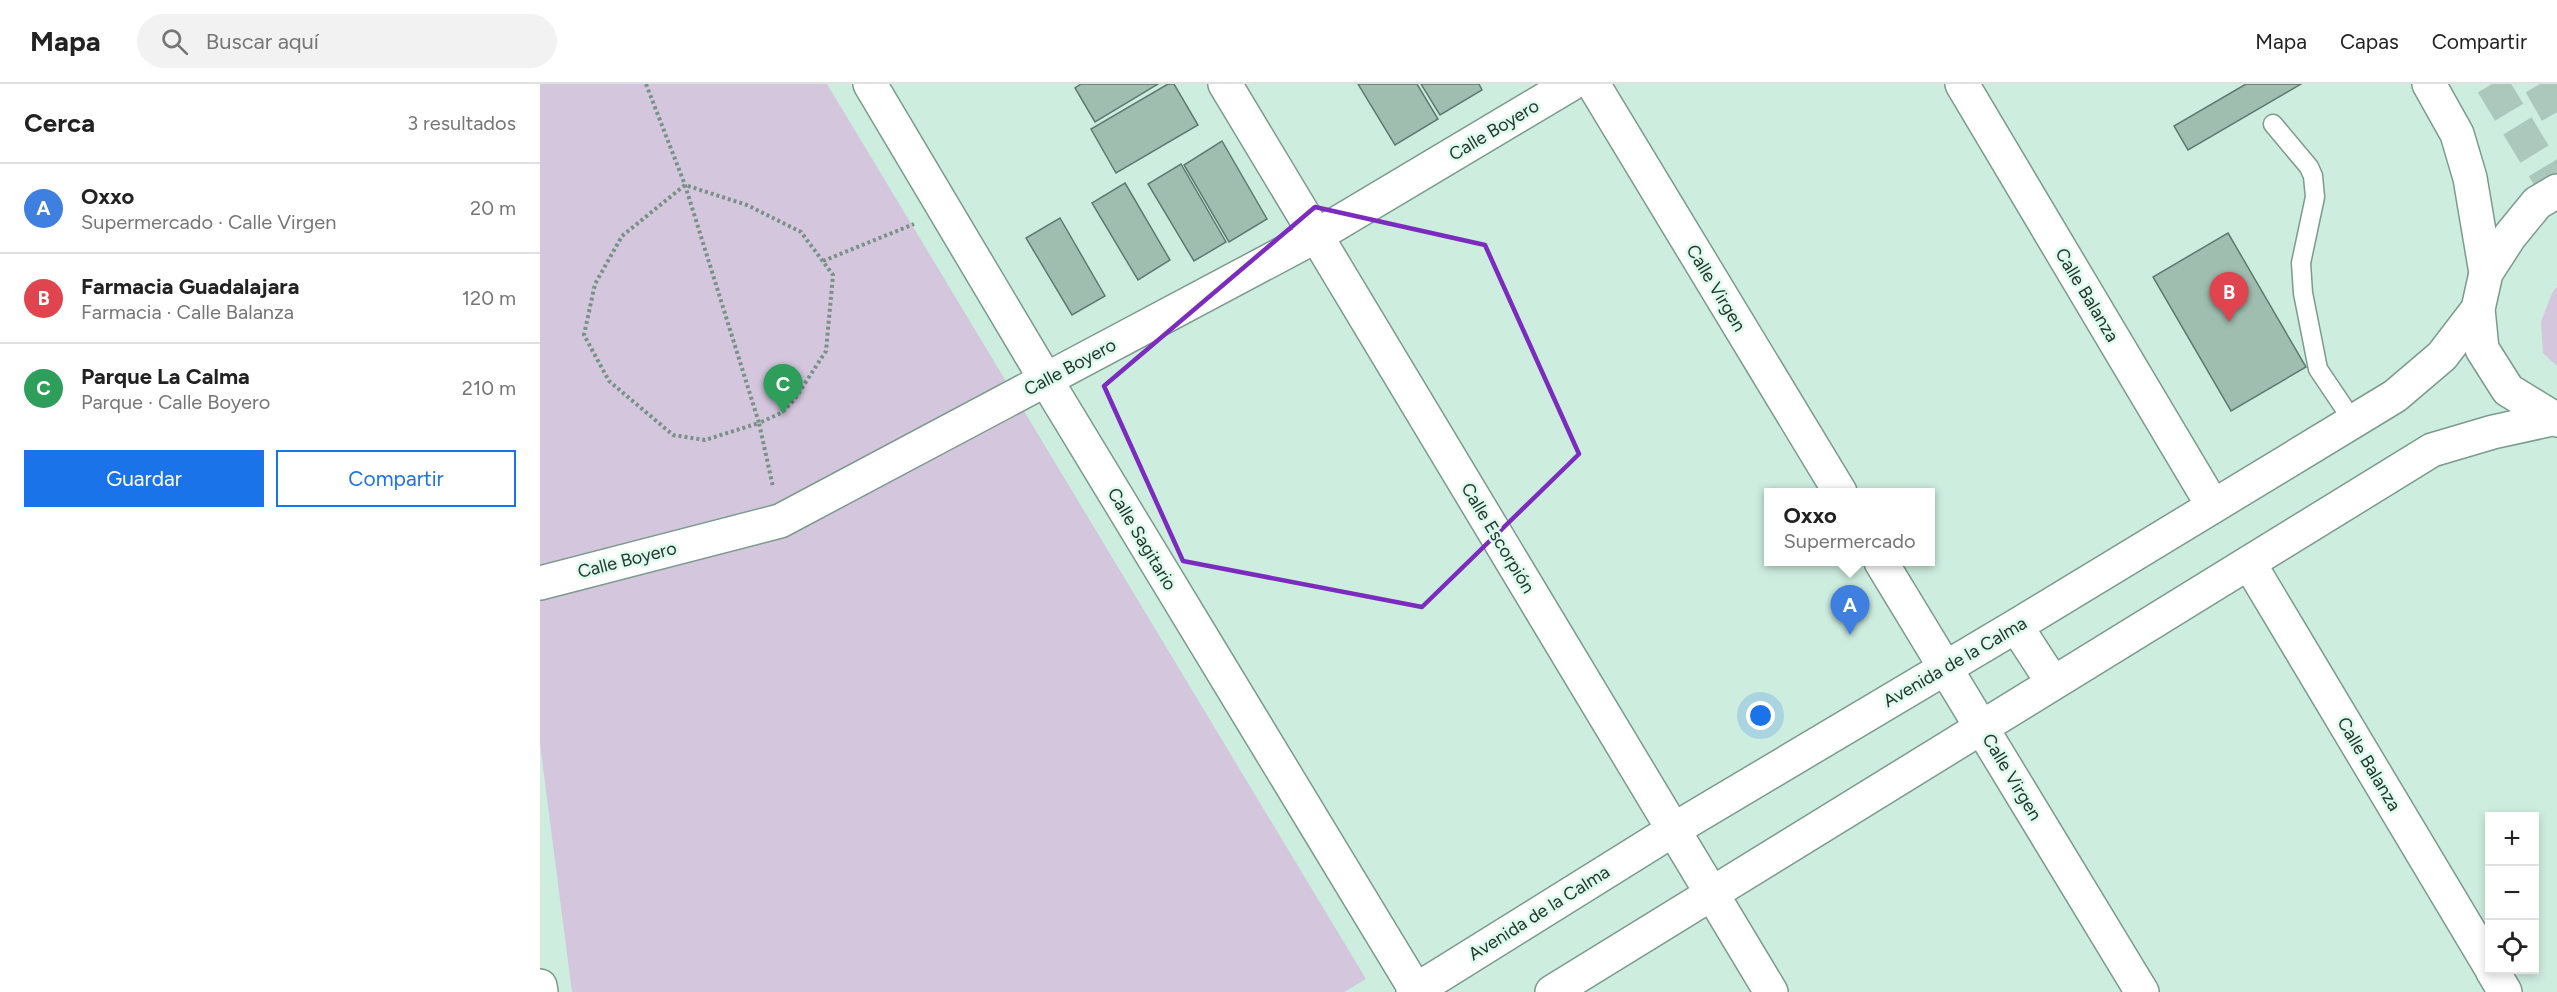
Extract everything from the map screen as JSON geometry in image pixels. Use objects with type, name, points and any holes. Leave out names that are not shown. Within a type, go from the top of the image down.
[{"type":"street","name":"Calle Sagitario","points":[[870,84],[1415,991]]},
{"type":"street","name":"Calle Escorpión","points":[[1226,84],[1771,992]]},
{"type":"street","name":"Calle Boyero","points":[[540,583],[780,521],[1316,236],[1571,84]]},
{"type":"street","name":"Calle Virgen","points":[[1593,84],[1838,488]]},
{"type":"street","name":"Calle Balanza","points":[[1962,84],[2212,506]]},
{"type":"street","points":[[2429,84],[2457,134],[2470,178],[2486,273]]},
{"type":"street","points":[[2555,419],[2508,390],[2482,349],[2478,309],[2486,273],[2510,236],[2537,203],[2557,191]]},
{"type":"street","name":"Avenida de la Calma","points":[[1415,991],[1673,830],[2016,626],[2395,396],[2434,365],[2478,309]]},
{"type":"street","points":[[1552,992],[2432,450],[2493,432],[2555,419]]},
{"type":"street","name":"Calle Balanza","points":[[2249,563],[2485,958]]},
{"type":"street","name":"Calle Virgen","points":[[1884,566],[2142,992]]},
{"type":"street","points":[[2016,626],[2053,683]]},
{"type":"street","points":[[2495,974],[2505,992]]},
{"type":"street","points":[[540,986],[541,992]]},
{"type":"lane","points":[[2273,124],[2309,167],[2313,176],[2315,197],[2301,263],[2303,293],[2318,369],[2353,422]]},
{"type":"path","points":[[646,84],[686,185],[759,423],[780,521]]},
{"type":"path","points":[[686,185],[747,205],[801,232],[833,275],[826,351],[794,400],[781,413],[759,423],[705,440],[673,435],[609,381],[584,335],[595,284],[622,236],[686,185]]},
{"type":"path","points":[[823,261],[945,211]]},
{"type":"highlighted area","points":[[1315,207],[1485,245],[1579,454],[1422,607],[1183,561],[1104,386]]},
{"type":"shaded area","points":[[540,84],[827,84],[1366,979],[1344,992],[572,992],[540,744]]},
{"type":"shaded area","points":[[2557,287],[2557,366],[2543,353],[2541,322],[2553,291]]},
{"type":"building","points":[[1081,84],[1158,84],[1095,122],[1075,88]]},
{"type":"building","points":[[1168,84],[1174,84],[1198,125],[1116,173],[1091,129]]},
{"type":"building","points":[[1358,84],[1417,84],[1438,119],[1395,145]]},
{"type":"building","points":[[1421,84],[1479,84],[1482,90],[1440,115]]},
{"type":"building","points":[[2246,84],[2301,84],[2188,150],[2174,126]]},
{"type":"building","points":[[1222,141],[1267,219],[1229,242],[1184,165]]},
{"type":"building","points":[[1181,164],[1226,242],[1194,261],[1148,184]]},
{"type":"building","points":[[1125,183],[1170,260],[1138,280],[1092,203]]},
{"type":"building","points":[[1060,218],[1105,296],[1072,315],[1026,238]]},
{"type":"building","points":[[2228,233],[2306,367],[2231,411],[2153,277]]},
{"type":"tunnel","points":[[2492,84],[2557,191]]},
{"type":"tunnel","points":[[2540,84],[2557,114]]},
{"type":"place","name":"Farmacia Guadalajara","points":[[2229,322]]},
{"type":"place","name":"Parque La Calma","points":[[783,414]]},
{"type":"place","name":"Oxxo","points":[[1850,635]]}]
